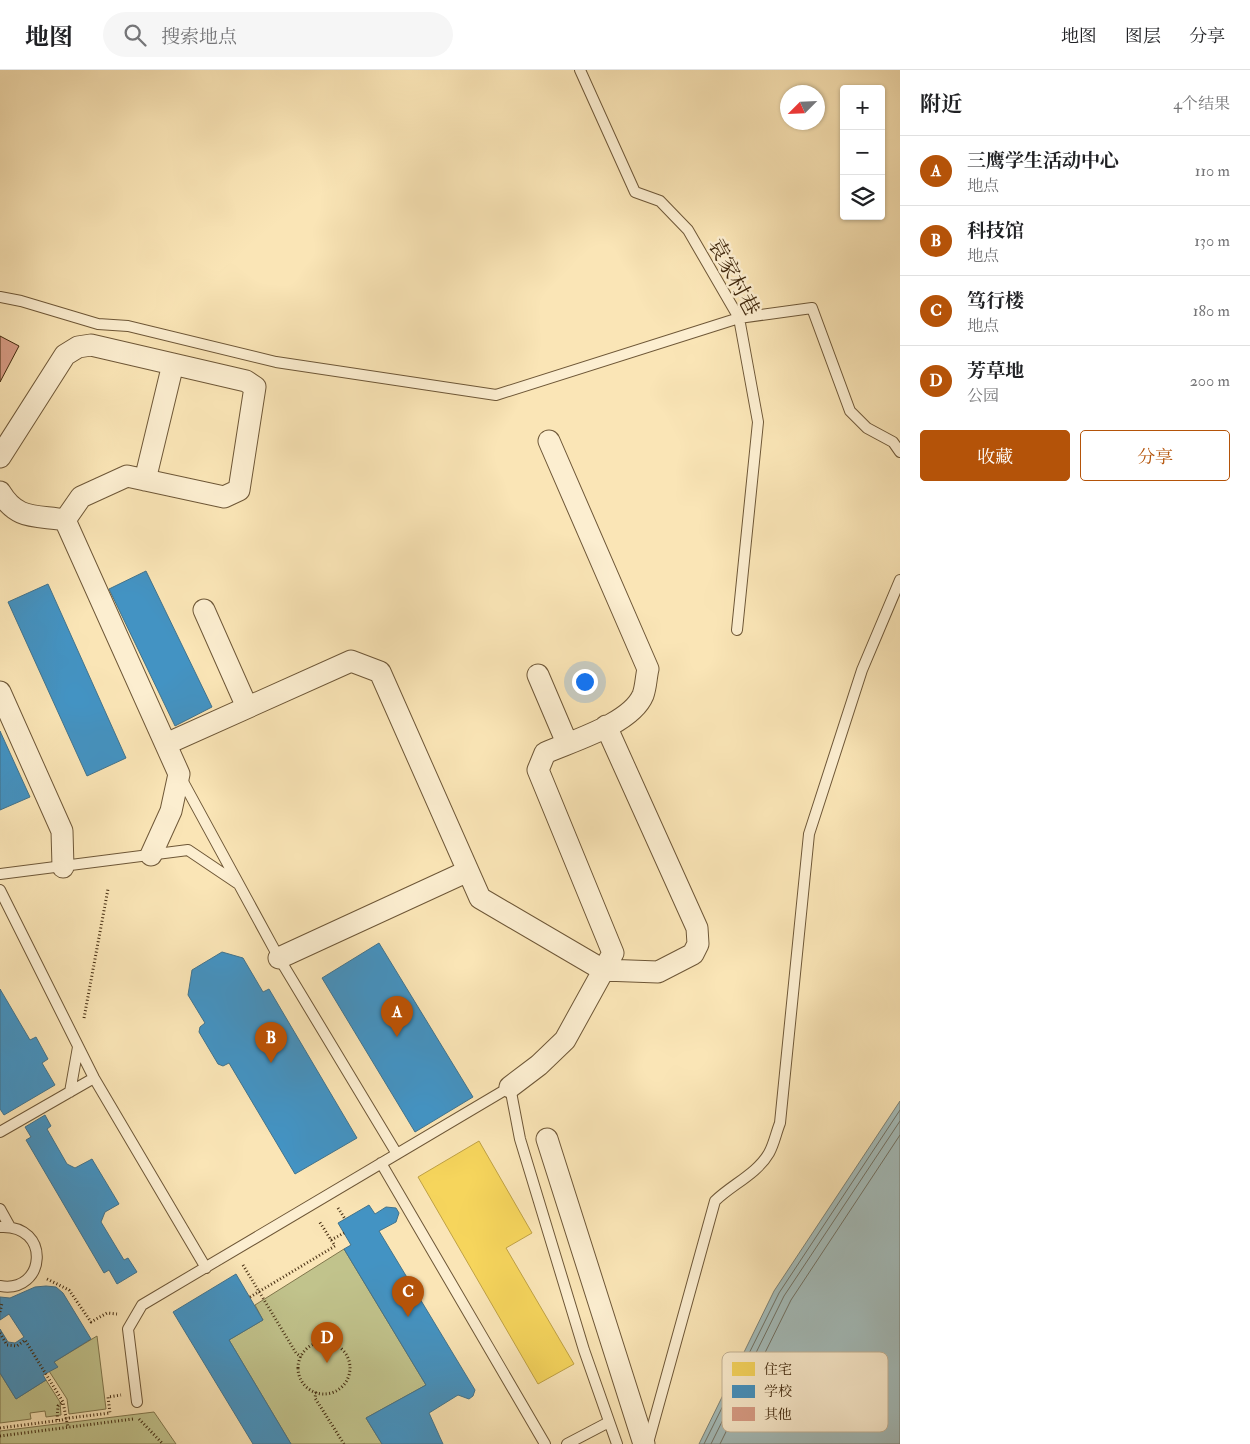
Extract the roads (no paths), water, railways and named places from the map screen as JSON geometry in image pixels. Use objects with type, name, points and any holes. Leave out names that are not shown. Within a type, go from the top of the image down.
[{"type":"street","points":[[0,457],[65,355],[78,347],[91,345],[246,381],[255,387],[239,490],[224,497],[127,476],[81,497],[65,520]]},
{"type":"street","points":[[144,480],[173,364]]},
{"type":"street","points":[[510,1087],[539,1065],[565,1040],[613,953],[538,770],[545,753],[606,726],[631,712],[643,696],[648,669],[549,441]]},
{"type":"street","points":[[0,492],[9,507],[20,513],[65,520]]},
{"type":"street","points":[[65,520],[179,774],[171,811],[151,854]]},
{"type":"street","points":[[204,610],[247,707]]},
{"type":"street","points":[[166,744],[351,660],[380,672],[480,898],[603,970],[658,972],[693,954],[698,944],[697,928],[606,726]]},
{"type":"street","points":[[538,675],[567,743]]},
{"type":"street","points":[[0,692],[62,831],[63,867]]},
{"type":"street","points":[[279,958],[468,871]]},
{"type":"street","points":[[547,1138],[646,1444]]},
{"type":"lane","name":"袁家村巷","points":[[580,70],[635,192],[660,201],[688,230],[740,318],[758,422],[737,630]]},
{"type":"lane","points":[[0,296],[98,324],[128,326],[276,362],[496,394],[740,318],[812,308],[850,411],[867,428],[893,442],[900,452]]},
{"type":"lane","points":[[646,1444],[715,1201],[725,1191],[751,1172],[768,1154],[780,1123],[809,834],[862,670],[900,580]]},
{"type":"lane","points":[[179,774],[279,958],[397,1154]]},
{"type":"lane","points":[[0,874],[188,850],[240,885]]},
{"type":"lane","points":[[0,890],[94,1078],[206,1268]]},
{"type":"lane","points":[[70,1092],[78,1047]]},
{"type":"lane","points":[[0,1132],[94,1078]]},
{"type":"lane","points":[[137,1402],[128,1329],[142,1305],[510,1087],[520,1140],[582,1341],[617,1444]]},
{"type":"lane","points":[[382,1164],[545,1444]]},
{"type":"lane","points":[[0,1209],[5,1227],[28,1236],[34,1244],[37,1254],[32,1274],[25,1281],[16,1286],[0,1286]]},
{"type":"lane","points":[[567,1444],[609,1422]]},
{"type":"water","points":[[900,1101],[900,1444],[699,1444],[722,1397],[722,1432],[888,1432],[888,1352],[744,1352],[774,1291]]},
{"type":"place","name":"三鹰学生活动中心","points":[[397,1037]]},
{"type":"place","name":"科技馆","points":[[271,1063]]},
{"type":"place","name":"笃行楼","points":[[408,1317]]},
{"type":"place","name":"芳草地","points":[[327,1363]]}]
